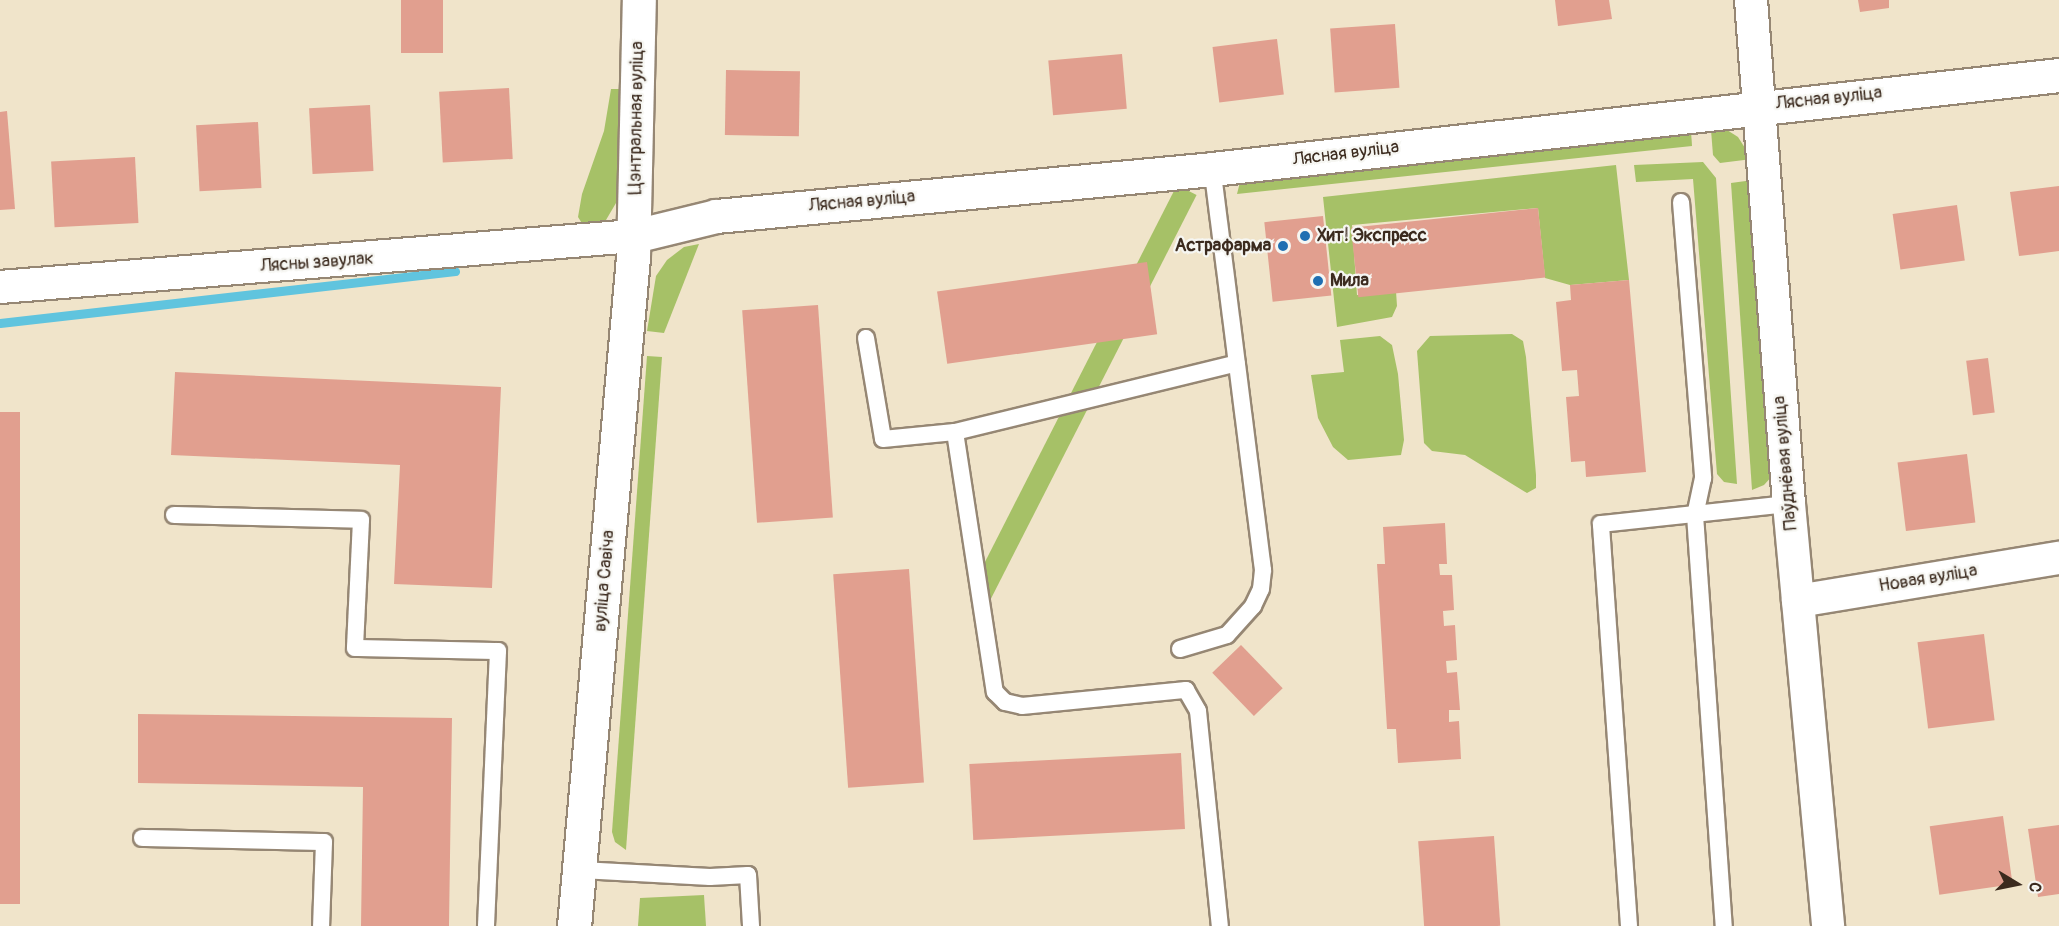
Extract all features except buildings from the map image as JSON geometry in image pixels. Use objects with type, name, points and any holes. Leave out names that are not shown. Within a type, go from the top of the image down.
[{"type":"street","name":"Цэнтральная вуліца","points":[[634,237],[639,0]]},
{"type":"street","name":"Паўднёвая вуліца","points":[[1750,0],[1789,504],[1828,926]]},
{"type":"street","name":"Лясная вуліца","points":[[634,237],[716,216],[1212,169],[1759,106],[2059,75]]},
{"type":"street","name":"Лясны завулак","points":[[0,287],[634,237]]},
{"type":"street","name":"вуліца Савіча","points":[[574,926],[581,870],[634,237]]},
{"type":"street","name":"Новая вуліца","points":[[1798,601],[2059,558]]},
{"type":"lane","points":[[1180,649],[1227,634],[1253,606],[1261,590],[1263,570],[1212,169]]},
{"type":"lane","points":[[1681,202],[1703,478],[1695,515],[1724,926]]},
{"type":"lane","points":[[866,338],[883,439],[955,432],[1237,363]]},
{"type":"lane","points":[[955,432],[995,692],[1005,702],[1022,706],[1186,690],[1198,711],[1221,926]]},
{"type":"lane","points":[[1629,926],[1601,524],[1789,504]]},
{"type":"lane","points":[[174,515],[361,520],[355,648],[498,651],[486,926]]},
{"type":"lane","points":[[142,838],[324,842],[321,926]]},
{"type":"lane","points":[[581,870],[710,877],[748,874],[751,926]]},
{"type":"green space","points":[[611,89],[623,89],[621,179],[616,203],[606,220],[583,225],[578,217],[582,194],[604,131]]},
{"type":"green space","points":[[1711,130],[1727,130],[1738,137],[1752,159],[1720,163],[1713,155]]},
{"type":"green space","points":[[1691,131],[1692,146],[1237,194],[1240,182],[1253,178]]},
{"type":"green space","points":[[1703,162],[1716,178],[1737,484],[1724,482],[1717,474],[1693,179],[1636,182],[1634,165]]},
{"type":"green space","points":[[1616,165],[1629,280],[1570,285],[1545,278],[1538,208],[1352,225],[1357,295],[1396,291],[1397,306],[1392,317],[1337,327],[1323,197]]},
{"type":"green space","points":[[1753,180],[1773,475],[1764,485],[1752,490],[1731,183]]},
{"type":"green space","points":[[1177,185],[1197,195],[990,600],[970,590]]},
{"type":"green space","points":[[699,244],[664,333],[647,331],[656,276],[667,260],[684,247]]},
{"type":"green space","points":[[1512,334],[1523,341],[1526,357],[1536,475],[1536,488],[1527,493],[1465,455],[1432,451],[1424,443],[1417,351],[1430,336]]},
{"type":"green space","points":[[1380,336],[1392,345],[1398,374],[1404,440],[1401,455],[1348,460],[1333,447],[1318,418],[1311,375],[1344,372],[1340,340]]},
{"type":"green space","points":[[647,356],[662,357],[626,850],[615,842],[612,832]]},
{"type":"green space","points":[[704,895],[706,926],[638,926],[640,898]]},
{"type":"waterway","points":[[0,323],[455,271]]},
{"type":"place","name":"Хит! Экспресс","points":[[1305,236]]},
{"type":"place","name":"Астрафарма","points":[[1283,246]]},
{"type":"place","name":"Мила","points":[[1318,281]]}]
